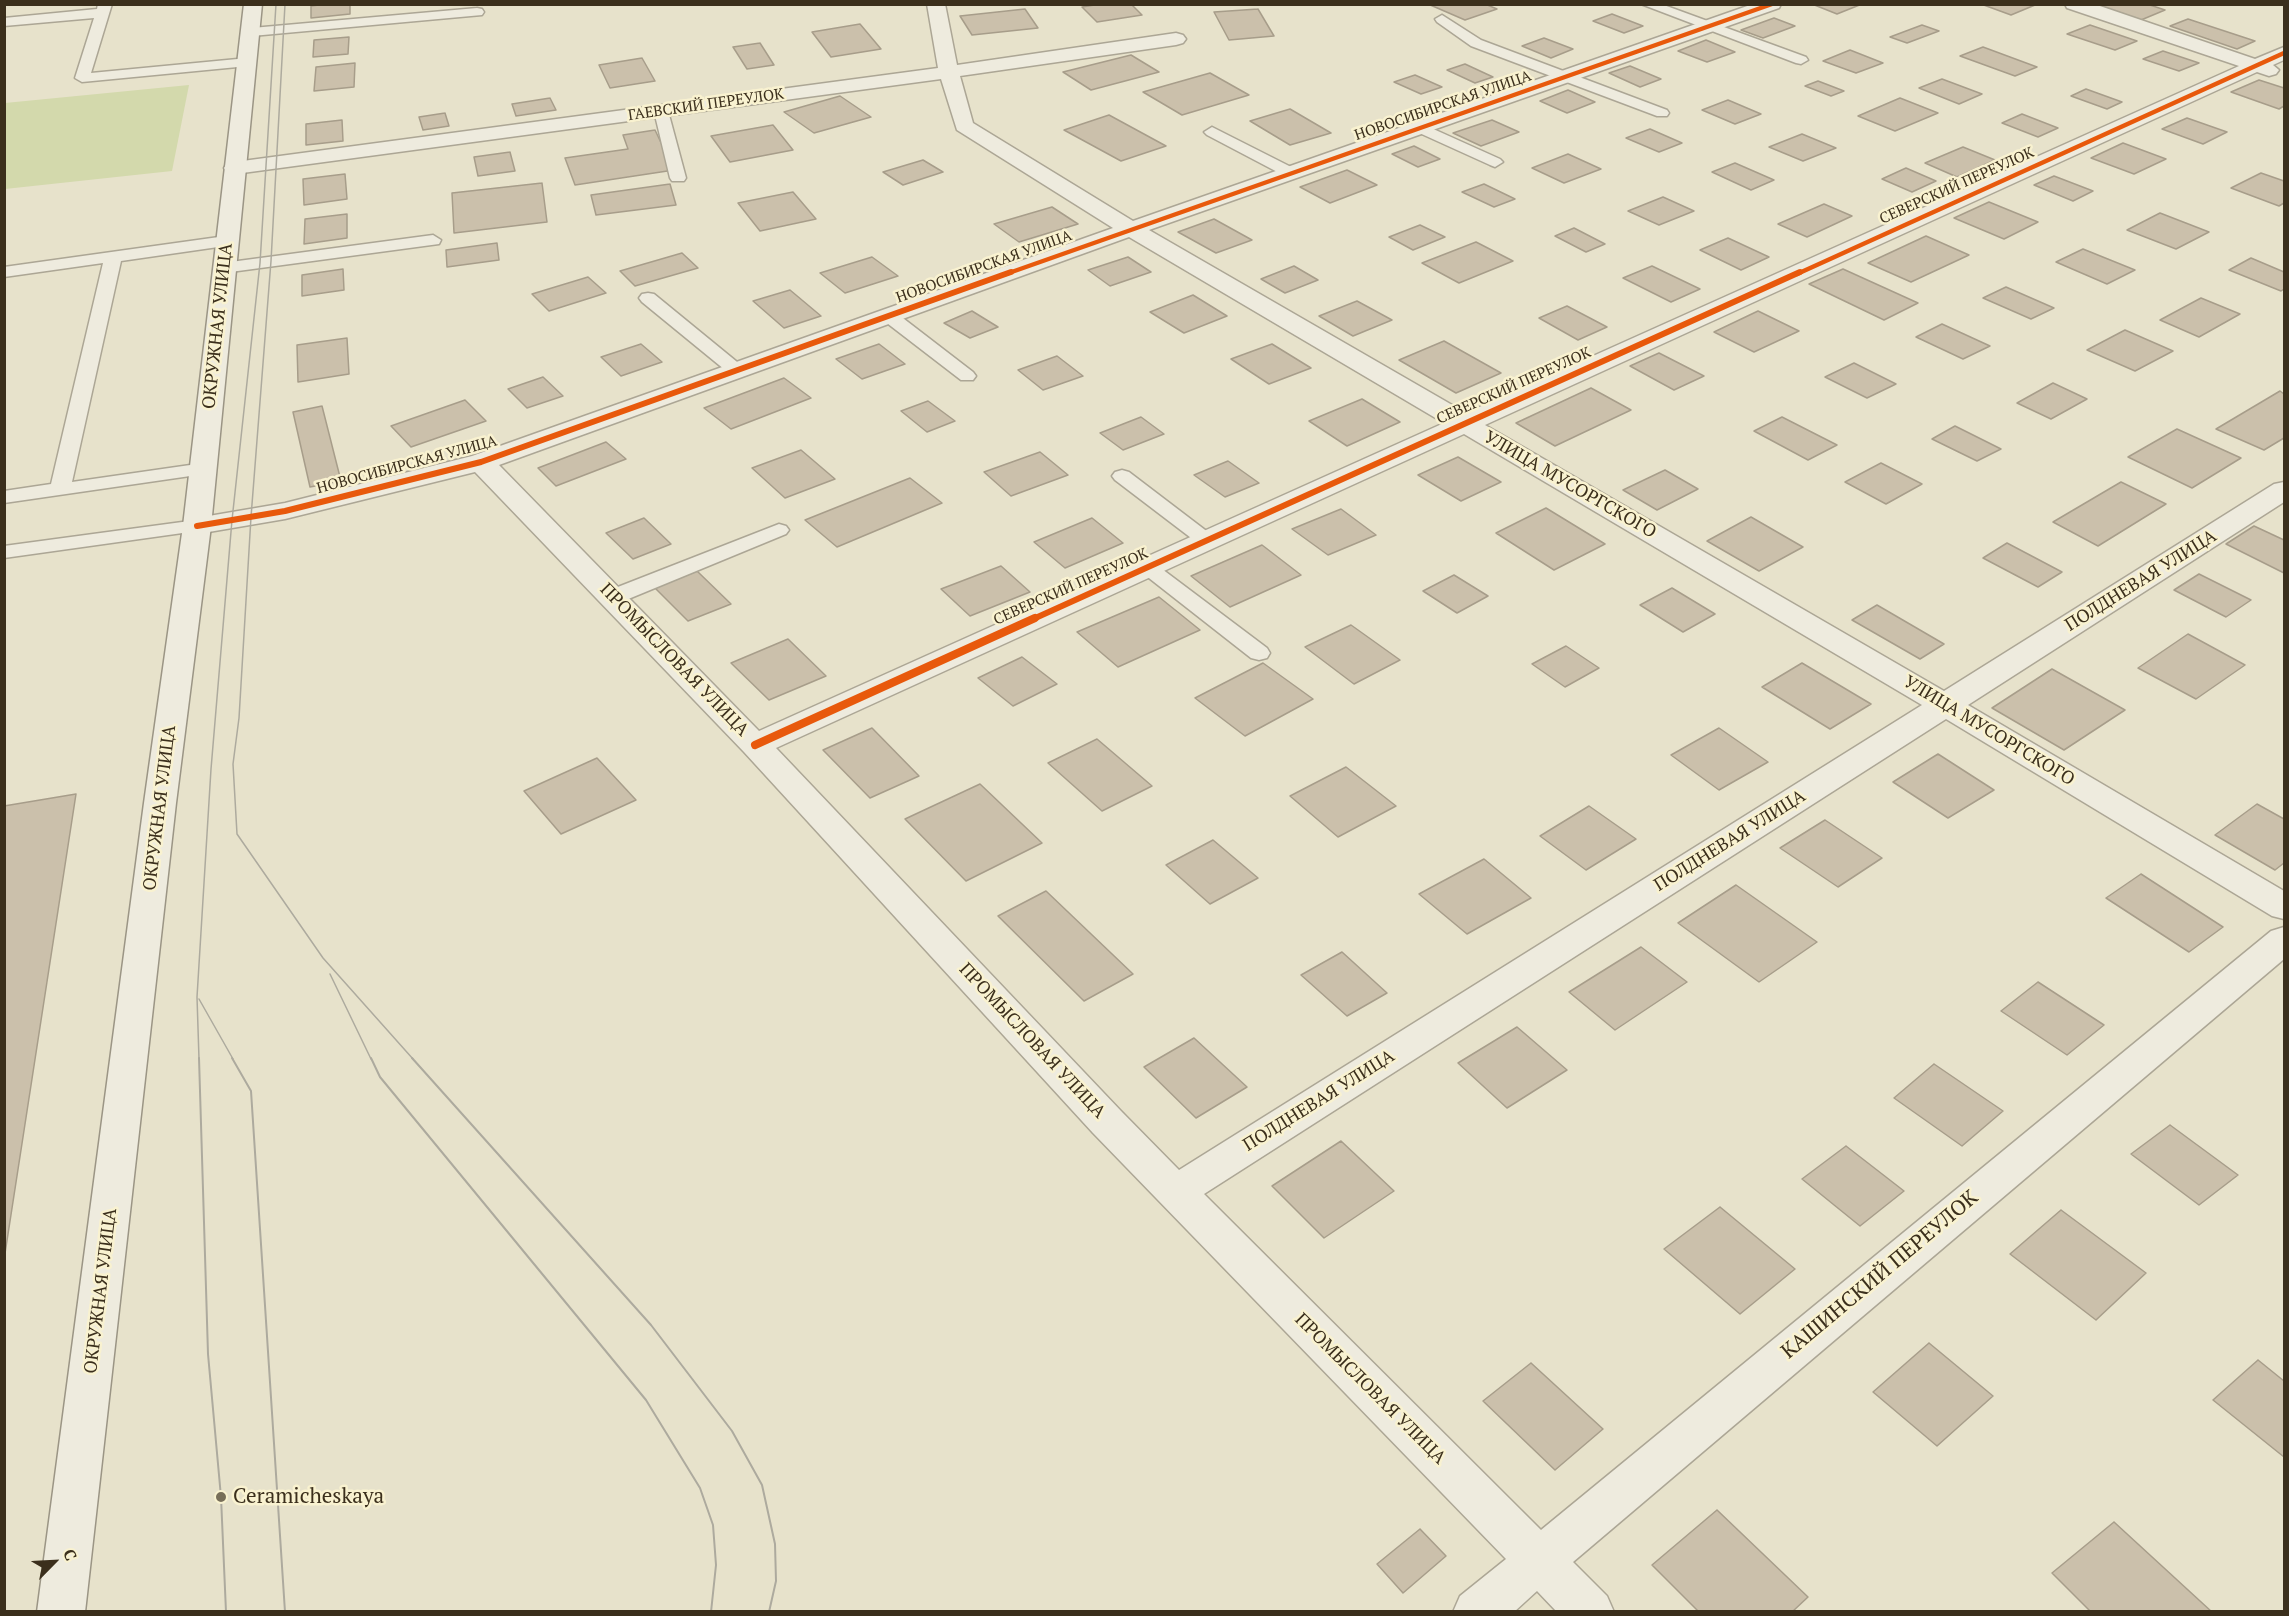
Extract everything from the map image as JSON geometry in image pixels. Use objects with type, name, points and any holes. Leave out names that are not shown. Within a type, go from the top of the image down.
[{"type":"street","name":"ОКРУЖНАЯ УЛИЦА","points":[[62,1611],[160,803],[204,469],[223,268],[252,32],[253,4]]},
{"type":"street","name":"УЛИЦА МУСОРГСКОГО","points":[[936,4],[948,72],[964,126],[1131,229],[1946,705],[2284,907]]},
{"type":"street","name":"НОВОСИБИРСКАЯ УЛИЦА","points":[[197,526],[285,511],[481,462],[1131,229],[1772,4]]},
{"type":"street","points":[[2074,4],[2284,75]]},
{"type":"street","name":"ГАЕВСКИЙ ПЕРЕУЛОК","points":[[235,168],[1176,39]]},
{"type":"street","name":"СЕВЕРСКИЙ ПЕРЕУЛОК","points":[[755,745],[2284,53]]},
{"type":"street","name":"ПРОМЫСЛОВАЯ УЛИЦА","points":[[481,462],[755,745],[1176,1192],[1590,1611]]},
{"type":"street","name":"ПОЛДНЕВАЯ УЛИЦА","points":[[1176,1192],[2284,490]]},
{"type":"street","name":"КАШИНСКИЙ ПЕРЕУЛОК","points":[[1477,1611],[2284,940]]},
{"type":"lane","points":[[1647,4],[1801,60]]},
{"type":"lane","points":[[4,22],[104,8],[82,78],[248,62]]},
{"type":"lane","points":[[252,32],[477,12]]},
{"type":"lane","points":[[1442,19],[1476,43],[1662,112]]},
{"type":"lane","points":[[660,111],[678,178]]},
{"type":"lane","points":[[1420,128],[1495,162]]},
{"type":"lane","points":[[1212,132],[1291,173]]},
{"type":"lane","points":[[4,272],[226,240]]},
{"type":"lane","points":[[223,268],[433,240]]},
{"type":"lane","points":[[60,490],[113,257]]},
{"type":"lane","points":[[648,298],[735,370]]},
{"type":"lane","points":[[889,316],[967,376]]},
{"type":"lane","points":[[4,497],[204,469]]},
{"type":"lane","points":[[1122,476],[1206,540]]},
{"type":"lane","points":[[4,552],[197,526]]},
{"type":"lane","points":[[614,597],[780,530]]},
{"type":"lane","points":[[1148,567],[1259,653]]},
{"type":"green space","points":[[189,85],[172,171],[5,189],[5,103]]},
{"type":"building","points":[[350,4],[350,14],[311,18],[311,6]]},
{"type":"building","points":[[1101,4],[1131,4],[1142,15],[1097,22],[1082,7]]},
{"type":"building","points":[[1428,4],[1485,4],[1497,9],[1465,20]]},
{"type":"building","points":[[1812,4],[1862,4],[1837,14]]},
{"type":"building","points":[[1981,4],[2032,4],[2035,5],[2011,15]]},
{"type":"building","points":[[2147,4],[2165,10],[2141,20],[2094,5]]},
{"type":"building","points":[[1025,9],[1038,28],[972,35],[960,16]]},
{"type":"building","points":[[1258,9],[1274,36],[1229,40],[1214,12]]},
{"type":"building","points":[[1612,14],[1643,26],[1624,33],[1593,21]]},
{"type":"building","points":[[1774,18],[1795,26],[1763,38],[1741,30]]},
{"type":"building","points":[[2188,19],[2255,41],[2237,49],[2170,26]]},
{"type":"building","points":[[860,24],[881,49],[831,57],[812,32]]},
{"type":"building","points":[[1922,25],[1939,31],[1907,43],[1890,37]]},
{"type":"building","points":[[2090,25],[2137,41],[2115,50],[2067,34]]},
{"type":"building","points":[[349,37],[348,54],[313,57],[314,40]]},
{"type":"building","points":[[1544,38],[1573,49],[1551,58],[1522,46]]},
{"type":"building","points":[[1706,40],[1735,52],[1707,62],[1678,51]]},
{"type":"building","points":[[760,43],[774,65],[747,69],[733,47]]},
{"type":"building","points":[[1983,47],[2037,67],[2015,76],[1960,56]]},
{"type":"building","points":[[1850,50],[1883,63],[1856,73],[1823,61]]},
{"type":"building","points":[[2163,51],[2199,63],[2179,71],[2143,59]]},
{"type":"building","points":[[1131,55],[1159,72],[1091,90],[1063,72]]},
{"type":"building","points":[[642,58],[655,81],[610,88],[599,65]]},
{"type":"building","points":[[355,63],[354,87],[314,91],[316,67]]},
{"type":"building","points":[[1465,64],[1493,77],[1475,83],[1447,70]]},
{"type":"building","points":[[1630,66],[1661,79],[1640,87],[1609,73]]},
{"type":"building","points":[[1210,73],[1249,95],[1182,115],[1143,92]]},
{"type":"building","points":[[1415,75],[1442,87],[1421,94],[1394,82]]},
{"type":"building","points":[[1942,79],[1982,94],[1959,104],[1919,88]]},
{"type":"building","points":[[2259,80],[2284,88],[2284,106],[2279,109],[2231,92]]},
{"type":"building","points":[[1818,81],[1844,91],[1831,96],[1805,86]]},
{"type":"building","points":[[2086,89],[2122,102],[2107,109],[2071,96]]},
{"type":"building","points":[[1568,90],[1595,102],[1567,113],[1540,101]]},
{"type":"building","points":[[840,96],[871,117],[814,133],[784,112]]},
{"type":"building","points":[[550,98],[556,110],[516,116],[512,104]]},
{"type":"building","points":[[1900,98],[1938,113],[1895,131],[1858,116]]},
{"type":"building","points":[[1728,100],[1761,114],[1735,124],[1702,110]]},
{"type":"building","points":[[1290,109],[1331,133],[1290,145],[1250,121]]},
{"type":"building","points":[[445,113],[449,126],[423,130],[419,117]]},
{"type":"building","points":[[2022,114],[2058,128],[2038,137],[2002,123]]},
{"type":"building","points":[[1109,115],[1166,146],[1121,161],[1064,130]]},
{"type":"building","points":[[2187,118],[2227,132],[2203,144],[2162,129]]},
{"type":"building","points":[[342,120],[343,141],[306,145],[306,124]]},
{"type":"building","points":[[1492,120],[1519,132],[1481,146],[1453,133]]},
{"type":"building","points":[[773,125],[793,150],[730,162],[711,136]]},
{"type":"building","points":[[1650,129],[1682,143],[1659,152],[1626,138]]},
{"type":"building","points":[[655,130],[674,170],[575,185],[565,158],[628,149],[623,135]]},
{"type":"building","points":[[1802,134],[1836,148],[1803,161],[1769,147]]},
{"type":"building","points":[[2123,143],[2166,159],[2134,174],[2091,158]]},
{"type":"building","points":[[1414,146],[1440,159],[1418,167],[1392,154]]},
{"type":"building","points":[[1963,147],[1995,160],[1957,177],[1925,163]]},
{"type":"building","points":[[510,152],[515,171],[478,176],[474,157]]},
{"type":"building","points":[[1568,154],[1601,169],[1564,183],[1532,168]]},
{"type":"building","points":[[923,160],[943,172],[903,185],[883,172]]},
{"type":"building","points":[[1735,163],[1774,180],[1751,190],[1712,172]]},
{"type":"building","points":[[1906,168],[1936,181],[1912,192],[1882,179]]},
{"type":"building","points":[[1347,170],[1377,185],[1330,203],[1300,187]]},
{"type":"building","points":[[2261,173],[2284,181],[2284,203],[2279,206],[2231,188]]},
{"type":"building","points":[[345,174],[347,199],[304,205],[303,179]]},
{"type":"building","points":[[2054,176],[2093,191],[2073,201],[2034,185]]},
{"type":"building","points":[[542,183],[547,222],[454,233],[452,193]]},
{"type":"building","points":[[670,184],[676,205],[596,215],[591,195]]},
{"type":"building","points":[[1484,184],[1515,199],[1494,207],[1462,192]]},
{"type":"building","points":[[793,192],[816,219],[760,231],[738,203]]},
{"type":"building","points":[[1663,197],[1694,211],[1659,225],[1628,211]]},
{"type":"building","points":[[1989,202],[2038,222],[2004,239],[1954,218]]},
{"type":"building","points":[[1824,204],[1852,216],[1807,237],[1778,224]]},
{"type":"building","points":[[1052,207],[1078,224],[1019,242],[994,224]]},
{"type":"building","points":[[2160,213],[2209,232],[2176,249],[2127,230]]},
{"type":"building","points":[[347,214],[347,238],[304,244],[305,219]]},
{"type":"building","points":[[1214,219],[1252,240],[1216,253],[1178,232]]},
{"type":"building","points":[[1420,225],[1445,237],[1413,250],[1389,237]]},
{"type":"building","points":[[1574,228],[1605,244],[1586,252],[1555,236]]},
{"type":"building","points":[[1926,236],[1969,255],[1911,282],[1868,263]]},
{"type":"building","points":[[1728,238],[1769,257],[1741,270],[1700,250]]},
{"type":"building","points":[[1476,242],[1513,261],[1459,283],[1422,263]]},
{"type":"building","points":[[497,243],[499,260],[447,267],[446,250]]},
{"type":"building","points":[[2083,249],[2135,270],[2107,284],[2056,262]]},
{"type":"building","points":[[682,253],[698,268],[635,286],[620,271]]},
{"type":"building","points":[[872,257],[898,276],[845,293],[820,273]]},
{"type":"building","points":[[1128,257],[1151,272],[1110,286],[1088,270]]},
{"type":"building","points":[[2251,258],[2284,272],[2284,289],[2281,291],[2229,270]]},
{"type":"building","points":[[1294,266],[1318,280],[1285,293],[1261,279]]},
{"type":"building","points":[[1652,266],[1700,289],[1671,302],[1623,278]]},
{"type":"building","points":[[343,269],[344,290],[302,296],[302,275]]},
{"type":"building","points":[[1843,269],[1918,303],[1884,320],[1809,284]]},
{"type":"building","points":[[588,277],[606,293],[549,311],[532,294]]},
{"type":"building","points":[[2006,287],[2054,308],[2031,319],[1983,298]]},
{"type":"building","points":[[790,290],[821,316],[784,328],[753,301]]},
{"type":"building","points":[[1193,295],[1227,316],[1184,333],[1150,312]]},
{"type":"building","points":[[2201,298],[2240,314],[2199,337],[2160,320]]},
{"type":"building","points":[[1357,301],[1392,320],[1353,336],[1319,316]]},
{"type":"building","points":[[1567,306],[1607,327],[1578,340],[1539,318]]},
{"type":"building","points":[[972,311],[998,327],[970,338],[944,323]]},
{"type":"building","points":[[1758,311],[1799,331],[1754,352],[1714,332]]},
{"type":"building","points":[[1942,324],[1990,346],[1963,359],[1916,337]]},
{"type":"building","points":[[2125,330],[2173,351],[2135,371],[2087,350]]},
{"type":"building","points":[[347,338],[349,374],[298,382],[297,345]]},
{"type":"building","points":[[1444,341],[1501,373],[1456,393],[1399,360]]},
{"type":"building","points":[[641,344],[662,362],[621,376],[601,357]]},
{"type":"building","points":[[879,344],[905,364],[862,379],[836,359]]},
{"type":"building","points":[[1272,344],[1311,368],[1269,384],[1231,359]]},
{"type":"building","points":[[1659,353],[1704,376],[1674,390],[1630,366]]},
{"type":"building","points":[[1057,356],[1083,376],[1043,390],[1018,370]]},
{"type":"building","points":[[1854,363],[1896,384],[1867,398],[1825,377]]},
{"type":"building","points":[[543,377],[563,396],[527,408],[508,389]]},
{"type":"building","points":[[784,378],[811,398],[731,429],[704,408]]},
{"type":"building","points":[[2053,383],[2087,399],[2051,419],[2017,403]]},
{"type":"building","points":[[1591,388],[1631,410],[1555,446],[1516,423]]},
{"type":"building","points":[[2280,391],[2284,394],[2284,438],[2264,450],[2216,429]]},
{"type":"building","points":[[1362,399],[1400,422],[1347,446],[1309,421]]},
{"type":"building","points":[[465,400],[486,421],[411,447],[391,426]]},
{"type":"building","points":[[928,401],[955,421],[927,432],[901,411]]},
{"type":"building","points":[[322,406],[341,481],[310,487],[293,412]]},
{"type":"building","points":[[1141,417],[1164,434],[1123,450],[1100,433]]},
{"type":"building","points":[[1782,417],[1837,445],[1808,460],[1754,431]]},
{"type":"building","points":[[1955,426],[2001,449],[1977,461],[1932,439]]},
{"type":"building","points":[[2177,429],[2241,458],[2192,488],[2128,457]]},
{"type":"building","points":[[606,442],[626,459],[556,486],[538,468]]},
{"type":"building","points":[[801,450],[835,479],[785,498],[752,468]]},
{"type":"building","points":[[1040,452],[1068,475],[1011,496],[984,472]]},
{"type":"building","points":[[1458,457],[1501,482],[1461,501],[1418,475]]},
{"type":"building","points":[[1228,461],[1259,483],[1225,497],[1194,475]]},
{"type":"building","points":[[1881,463],[1922,484],[1886,504],[1845,482]]},
{"type":"building","points":[[1665,470],[1698,489],[1657,510],[1623,490]]},
{"type":"building","points":[[910,478],[942,503],[837,547],[805,520]]},
{"type":"building","points":[[2121,482],[2166,504],[2098,546],[2053,522]]},
{"type":"building","points":[[1546,508],[1605,544],[1554,570],[1496,533]]},
{"type":"building","points":[[1341,509],[1376,535],[1328,555],[1292,529]]},
{"type":"building","points":[[1751,517],[1803,547],[1759,571],[1707,541]]},
{"type":"building","points":[[644,518],[671,544],[633,559],[606,533]]},
{"type":"building","points":[[1092,518],[1123,543],[1065,568],[1034,542]]},
{"type":"building","points":[[2254,526],[2284,540],[2284,573],[2226,544]]},
{"type":"building","points":[[2007,543],[2062,572],[2038,587],[1983,558]]},
{"type":"building","points":[[1262,545],[1301,575],[1230,607],[1191,576]]},
{"type":"building","points":[[1001,566],[1030,592],[970,616],[941,589]]},
{"type":"building","points":[[697,571],[731,604],[688,621],[655,588]]},
{"type":"building","points":[[2199,574],[2251,600],[2226,617],[2174,590]]},
{"type":"building","points":[[1454,575],[1488,596],[1457,613],[1423,591]]},
{"type":"building","points":[[1672,588],[1715,614],[1683,632],[1640,605]]},
{"type":"building","points":[[1159,597],[1200,630],[1118,667],[1077,632]]},
{"type":"building","points":[[1877,605],[1944,644],[1920,659],[1852,620]]},
{"type":"building","points":[[1351,625],[1400,660],[1354,684],[1305,647]]},
{"type":"building","points":[[2188,634],[2245,665],[2196,699],[2138,668]]},
{"type":"building","points":[[788,639],[826,676],[769,700],[731,663]]},
{"type":"building","points":[[1566,646],[1599,668],[1565,687],[1532,664]]},
{"type":"building","points":[[1022,657],[1057,684],[1013,706],[978,678]]},
{"type":"building","points":[[1263,663],[1313,699],[1245,736],[1195,698]]},
{"type":"building","points":[[1802,663],[1871,704],[1830,729],[1762,687]]},
{"type":"building","points":[[2052,669],[2125,710],[2064,750],[1992,708]]},
{"type":"building","points":[[872,728],[919,776],[870,798],[823,750]]},
{"type":"building","points":[[1719,728],[1768,762],[1719,790],[1671,755]]},
{"type":"building","points":[[1097,739],[1152,786],[1102,811],[1048,763]]},
{"type":"building","points":[[1938,754],[1994,790],[1948,818],[1893,782]]},
{"type":"building","points":[[597,758],[636,800],[561,834],[524,791]]},
{"type":"building","points":[[1346,767],[1396,806],[1338,837],[1290,796]]},
{"type":"building","points":[[980,784],[1042,843],[966,881],[905,819]]},
{"type":"building","points":[[76,794],[4,1260],[4,806]]},
{"type":"building","points":[[2257,804],[2284,819],[2284,863],[2275,870],[2215,835]]},
{"type":"building","points":[[1589,806],[1636,839],[1586,870],[1540,836]]},
{"type":"building","points":[[1825,820],[1882,858],[1838,887],[1780,848]]},
{"type":"building","points":[[1213,840],[1258,878],[1210,904],[1166,865]]},
{"type":"building","points":[[1484,859],[1531,898],[1467,934],[1419,894]]},
{"type":"building","points":[[2141,874],[2223,927],[2189,952],[2106,898]]},
{"type":"building","points":[[1736,885],[1817,942],[1759,982],[1678,923]]},
{"type":"building","points":[[1046,891],[1133,974],[1084,1001],[998,916]]},
{"type":"building","points":[[1641,947],[1687,982],[1615,1030],[1569,992]]},
{"type":"building","points":[[1342,952],[1387,993],[1347,1016],[1301,975]]},
{"type":"building","points":[[2038,982],[2104,1025],[2067,1055],[2001,1011]]},
{"type":"building","points":[[1517,1027],[1567,1070],[1507,1108],[1458,1063]]},
{"type":"building","points":[[1194,1038],[1247,1087],[1196,1118],[1144,1067]]},
{"type":"building","points":[[1934,1064],[2003,1111],[1962,1146],[1894,1098]]},
{"type":"building","points":[[2170,1125],[2238,1175],[2199,1205],[2131,1154]]},
{"type":"building","points":[[1341,1141],[1394,1191],[1324,1238],[1272,1186]]},
{"type":"building","points":[[1846,1146],[1904,1191],[1860,1226],[1802,1179]]},
{"type":"building","points":[[1720,1207],[1795,1269],[1740,1314],[1664,1249]]},
{"type":"building","points":[[2061,1210],[2146,1273],[2096,1320],[2010,1254]]},
{"type":"building","points":[[1929,1343],[1993,1396],[1937,1446],[1873,1392]]},
{"type":"building","points":[[2258,1360],[2284,1381],[2284,1457],[2213,1400]]},
{"type":"building","points":[[1531,1363],[1603,1429],[1555,1470],[1483,1401]]},
{"type":"building","points":[[1717,1510],[1808,1597],[1792,1612],[1699,1612],[1652,1565]]},
{"type":"building","points":[[2114,1522],[2212,1612],[2091,1612],[2052,1573]]},
{"type":"building","points":[[1420,1529],[1446,1556],[1403,1593],[1377,1564]]},
{"type":"tram line","points":[[199,1059],[197,997],[211,769],[232,520],[260,263],[276,4]]},
{"type":"tram line","points":[[285,4],[271,261],[251,517],[239,718],[233,764],[237,834],[323,958],[413,1059]]},
{"type":"tram line","points":[[330,974],[371,1059]]},
{"type":"tram line","points":[[199,999],[233,1059]]},
{"type":"tram line","points":[[199,1058],[208,1354],[221,1497],[226,1612]]},
{"type":"tram line","points":[[232,1058],[251,1091],[285,1612]]},
{"type":"tram line","points":[[371,1058],[380,1077],[646,1400],[700,1488],[713,1525],[716,1565],[711,1612]]},
{"type":"tram line","points":[[412,1058],[651,1325],[732,1431],[762,1485],[775,1544],[776,1581],[769,1612]]},
{"type":"cycle path","points":[[197,526],[285,511],[481,462],[1131,229],[1772,4]]},
{"type":"cycle path","points":[[755,745],[2284,53]]},
{"type":"place","name":"Ceramicheskaya","points":[[221,1497]]}]
